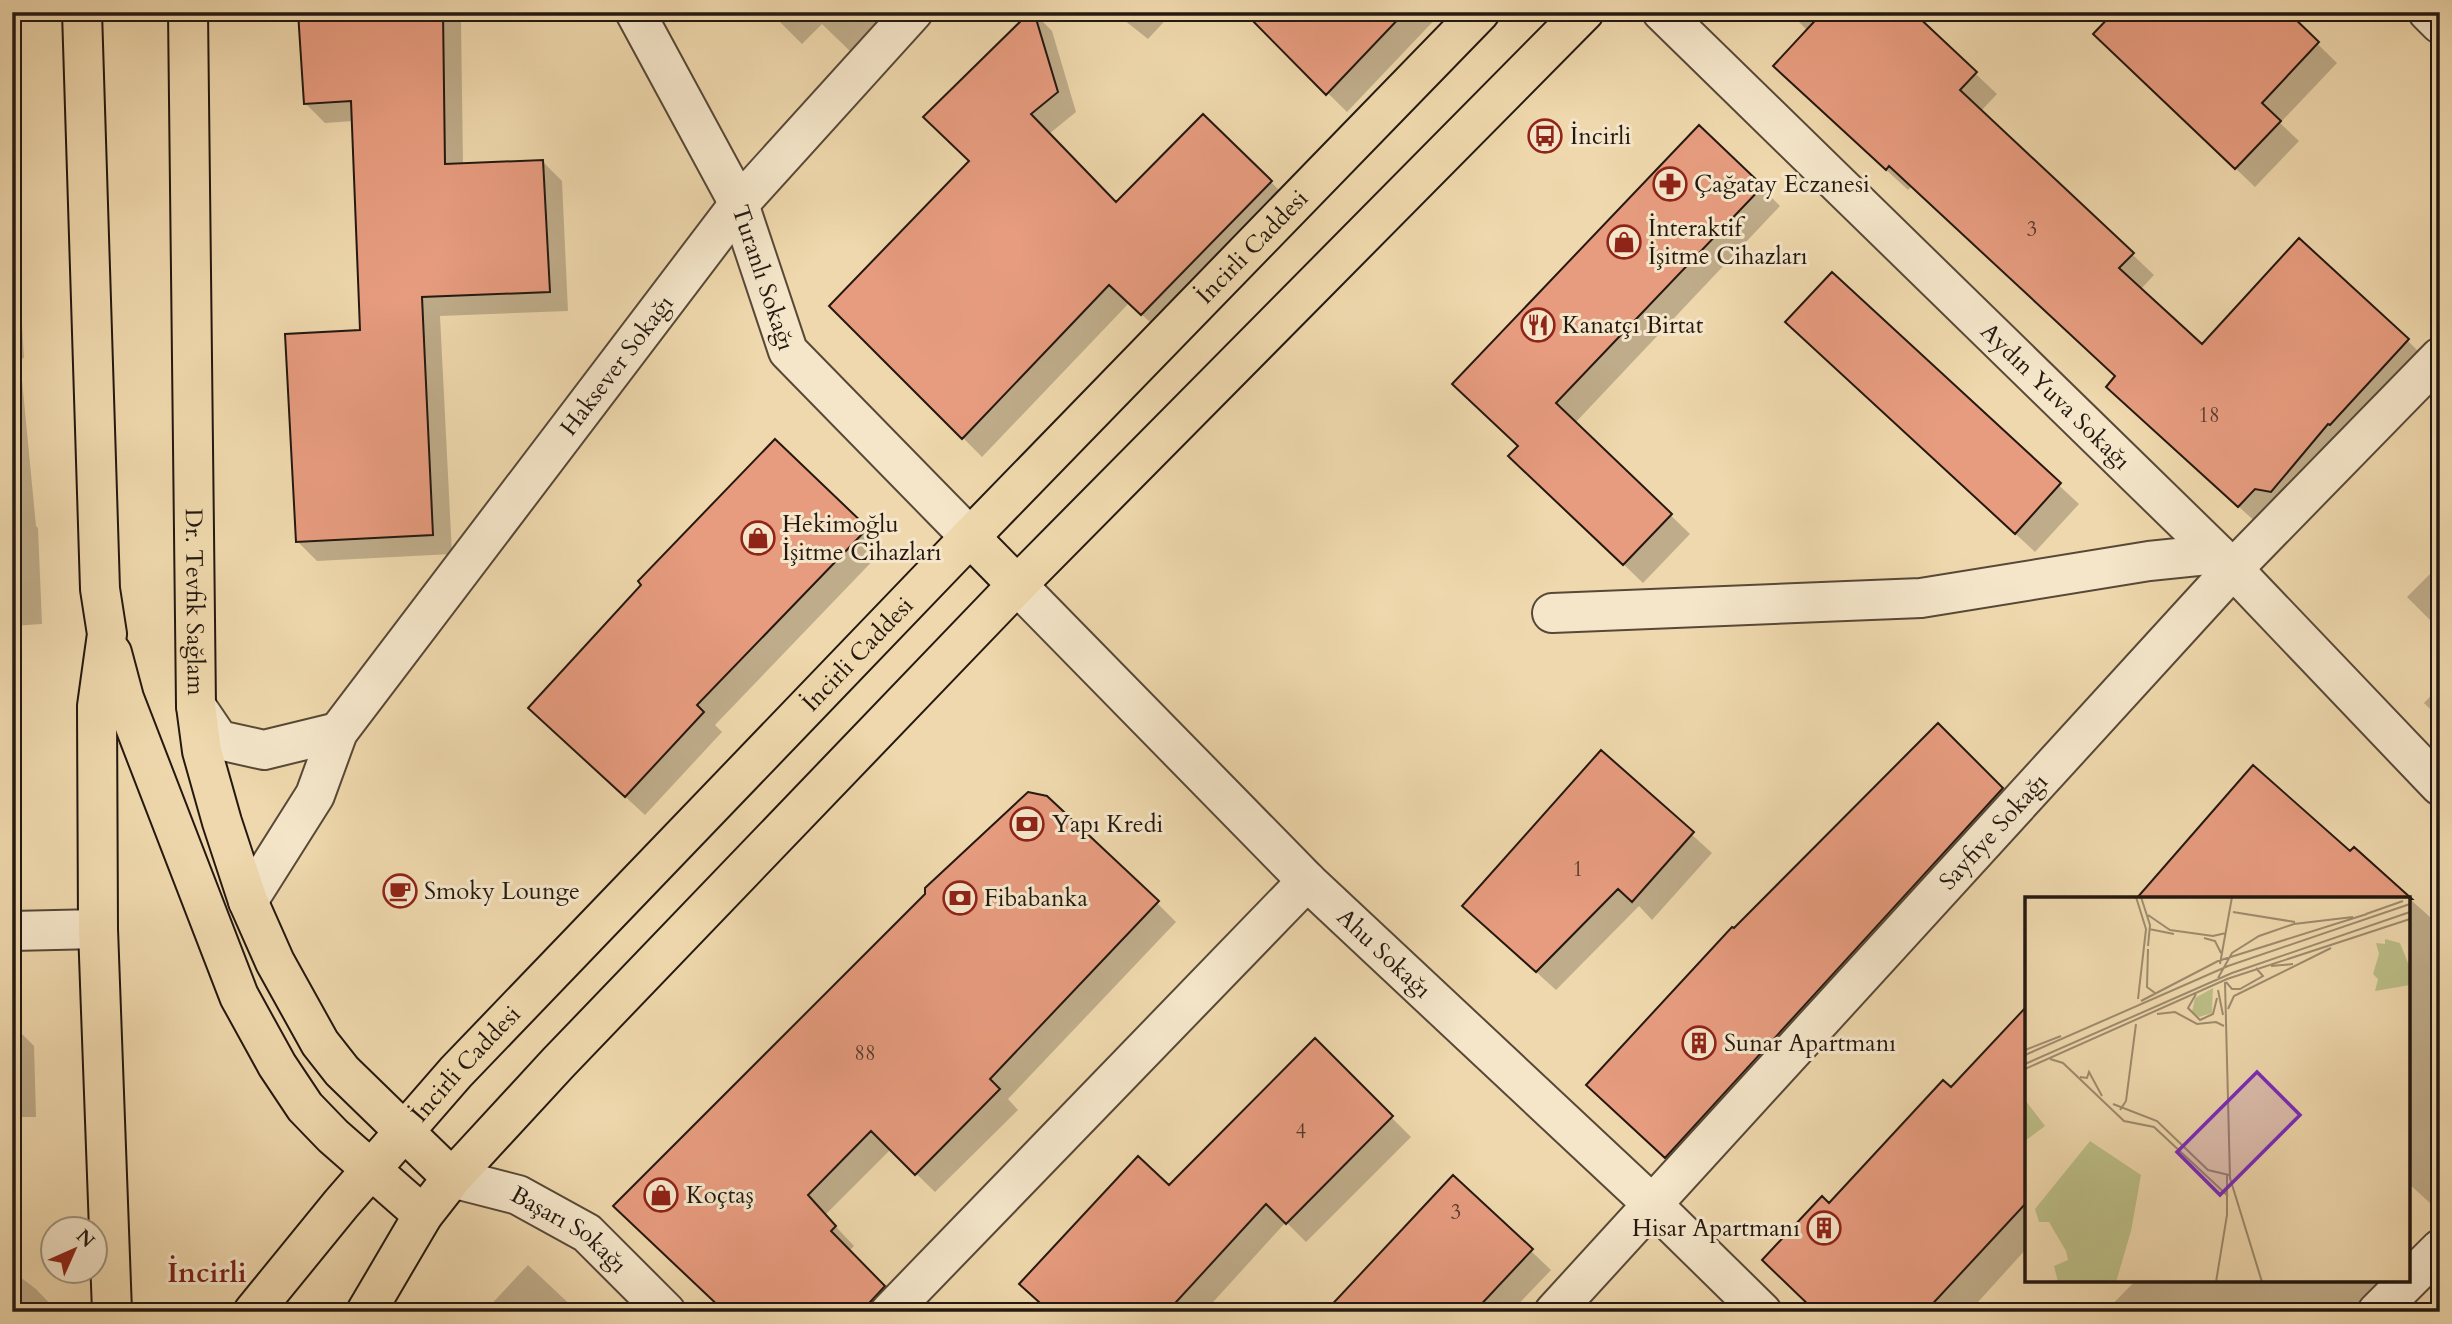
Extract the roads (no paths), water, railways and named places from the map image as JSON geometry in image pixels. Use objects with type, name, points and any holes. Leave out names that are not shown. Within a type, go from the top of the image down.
[{"type":"main road","points":[[82,12],[100,589],[107,634],[124,698],[239,996],[277,1065],[305,1107],[370,1171],[423,1215]]},
{"type":"main road","name":"Dr. Tevfik Sağlam","points":[[188,12],[196,706],[202,751],[248,901],[275,962],[320,1044],[342,1071],[452,1178]]},
{"type":"main road","name":"İncirli Caddesi","points":[[253,1312],[456,1072],[1480,12]]},
{"type":"main road","points":[[366,1312],[423,1215],[452,1178],[558,1063],[1017,585],[1584,12]]},
{"type":"main road","points":[[970,537],[1017,585]]},
{"type":"main road","points":[[107,634],[97,706],[98,929],[112,1312]]},
{"type":"street","name":"Turanlı Sokağı","points":[[635,12],[738,204],[788,351],[970,537]]},
{"type":"street","name":"Haksever Sokağı","points":[[248,901],[315,795],[338,732],[738,204],[913,12]]},
{"type":"street","name":"Aydın Yuva Sokağı","points":[[1662,12],[2225,561],[2440,786]]},
{"type":"street","points":[[2428,12],[2440,24]]},
{"type":"street","name":"Sayfiye Sokağı","points":[[1553,1312],[2225,561],[2440,357]]},
{"type":"street","points":[[1552,613],[1921,598],[2149,561],[2225,561]]},
{"type":"street","name":"Ahu Sokağı","points":[[1017,585],[1307,881],[1652,1204],[1762,1312]]},
{"type":"street","points":[[196,706],[219,740],[264,750],[338,732]]},
{"type":"street","points":[[890,1312],[1307,881]]},
{"type":"street","points":[[12,931],[98,929]]},
{"type":"street","name":"Başarı Sokağı","points":[[452,1178],[518,1195],[587,1233],[666,1312]]},
{"type":"street","points":[[2410,1279],[2440,1249]]},
{"type":"street","points":[[2377,1312],[2407,1282]]},
{"type":"place","name":"İncirli","points":[[1545,136]]},
{"type":"place","name":"Çağatay Eczanesi","points":[[1670,184]]},
{"type":"place","name":"İnteraktif İşitme Cihazları","points":[[1624,242]]},
{"type":"place","name":"Kanatçı Birtat","points":[[1538,325]]},
{"type":"place","name":"Hekimoğlu İşitme Cihazları","points":[[758,538]]},
{"type":"place","name":"Yapı Kredi","points":[[1027,824]]},
{"type":"place","name":"Smoky Lounge","points":[[400,891]]},
{"type":"place","name":"Fibabanka","points":[[960,898]]},
{"type":"place","name":"Sunar Apartmanı","points":[[1699,1043]]},
{"type":"place","name":"Koçtaş","points":[[661,1195]]},
{"type":"place","name":"Hisar Apartmanı","points":[[1824,1228]]},
{"type":"district","name":"İncirli","points":[[207,1272]]}]
